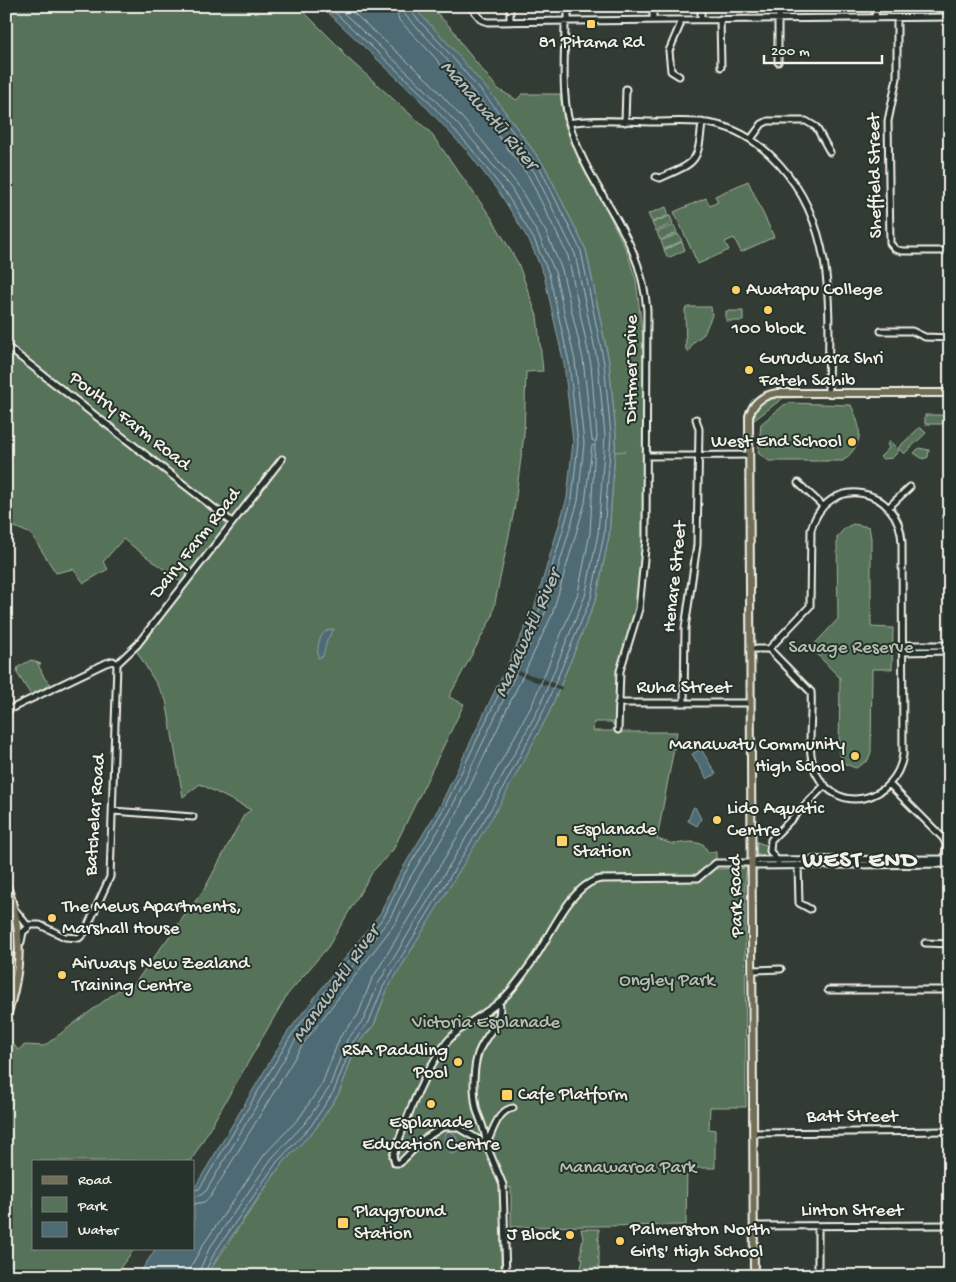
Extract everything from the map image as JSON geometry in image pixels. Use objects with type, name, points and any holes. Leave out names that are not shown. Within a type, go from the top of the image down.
[{"type":"main road","name":"Park Road","points":[[754,1276],[749,416],[754,406],[762,398],[777,393],[950,393]]},
{"type":"main road","points":[[6,882],[21,942],[16,980],[6,1019]]},
{"type":"main road","points":[[6,938],[10,972],[6,1010]]},
{"type":"street","points":[[470,6],[484,21],[510,22],[950,18]]},
{"type":"street","points":[[510,6],[510,22]]},
{"type":"street","name":"Dittmer Drive","points":[[568,6],[566,21],[566,100],[569,123],[587,166],[620,222],[634,251],[642,278],[648,322],[647,522],[639,610],[620,671],[618,730]]},
{"type":"street","points":[[653,6],[653,20]]},
{"type":"street","points":[[701,6],[701,19]]},
{"type":"street","points":[[778,62],[780,6]]},
{"type":"street","points":[[876,6],[876,18]]},
{"type":"street","name":"Sheffield Street","points":[[897,18],[897,78],[888,121],[890,243],[895,249],[902,251],[950,251]]},
{"type":"street","points":[[720,19],[721,67]]},
{"type":"street","points":[[679,76],[670,71],[669,51],[680,25],[680,20]]},
{"type":"street","points":[[625,122],[626,89]]},
{"type":"street","points":[[751,139],[762,124],[768,121],[806,121],[816,127],[830,152]]},
{"type":"street","points":[[569,123],[702,122],[729,128],[751,139],[772,156],[792,180],[810,210],[820,236],[827,277],[828,392]]},
{"type":"street","points":[[656,177],[660,178],[682,169],[694,161],[698,150],[702,122]]},
{"type":"street","points":[[881,331],[912,331],[925,338],[950,338]]},
{"type":"street","name":"Poultry Farm Road","points":[[6,346],[232,522]]},
{"type":"street","name":"Henare Street","points":[[684,703],[685,628],[698,545],[699,429],[696,419]]},
{"type":"street","points":[[647,456],[748,455]]},
{"type":"street","name":"Dairy Farm Road","points":[[6,711],[106,663],[116,663],[133,648],[282,459]]},
{"type":"street","points":[[798,483],[823,506]]},
{"type":"street","points":[[889,507],[910,487]]},
{"type":"street","points":[[750,649],[769,649],[811,692],[811,757],[817,775],[825,785],[840,795],[860,798],[875,794],[890,785],[899,771],[903,755],[901,531],[898,520],[889,507],[874,497],[860,492],[838,496],[823,506],[814,519],[811,530],[810,606],[769,649]]},
{"type":"street","points":[[902,645],[950,645]]},
{"type":"street","points":[[902,652],[950,651]]},
{"type":"street","name":"Batchelar Road","points":[[30,926],[40,925],[70,938],[80,938],[84,934],[110,877],[116,663]]},
{"type":"street","name":"Ruha Street","points":[[618,703],[750,702]]},
{"type":"street","points":[[778,863],[770,850],[771,840],[825,785]]},
{"type":"street","points":[[890,785],[943,838],[946,844],[943,860]]},
{"type":"street","points":[[113,811],[192,817]]},
{"type":"street","points":[[486,1144],[463,1129],[451,1125],[432,1133],[400,1163],[394,1162],[393,1156],[420,1090],[443,1047],[456,1033],[499,1002],[533,962],[570,902],[592,882],[601,879],[698,878],[716,864],[751,863],[757,860],[798,865],[858,862]]},
{"type":"street","points":[[778,863],[943,860],[950,864]]},
{"type":"street","points":[[798,865],[799,903],[810,909]]},
{"type":"street","points":[[14,908],[23,923],[30,926],[23,932],[21,942]]},
{"type":"street","points":[[925,943],[950,944]]},
{"type":"street","points":[[753,970],[781,969]]},
{"type":"street","points":[[828,990],[950,990]]},
{"type":"street","points":[[499,1002],[500,1017],[483,1042],[475,1066],[475,1100],[486,1134],[486,1144],[503,1185],[506,1276]]},
{"type":"street","points":[[486,1144],[501,1113],[506,1109],[513,1108]]},
{"type":"street","name":"Batt Street","points":[[754,1133],[950,1131]]},
{"type":"street","name":"Linton Street","points":[[754,1226],[950,1225]]},
{"type":"street","points":[[818,1226],[818,1275]]},
{"type":"green space","points":[[6,6],[298,6],[342,50],[343,54],[430,132],[491,217],[518,263],[537,316],[543,371],[526,372],[524,435],[514,511],[492,617],[449,697],[464,704],[393,850],[373,871],[328,947],[287,995],[192,1160],[32,1160],[32,1250],[134,1250],[114,1276],[23,1276],[6,1262],[6,1044],[9,1039],[18,1050],[25,1045],[44,1046],[124,986],[129,991],[205,888],[244,815],[251,810],[200,784],[183,797],[166,700],[136,650],[186,586],[123,539],[103,562],[108,569],[84,583],[73,569],[56,573],[31,534],[10,525],[6,526]]},
{"type":"green space","points":[[412,6],[430,6],[454,31],[462,45],[498,89],[517,100],[522,94],[560,94],[564,123],[582,165],[602,200],[627,252],[636,280],[644,346],[644,527],[636,609],[617,672],[615,725],[612,722],[594,722],[593,731],[612,731],[614,728],[618,732],[677,732],[657,839],[673,844],[691,842],[703,844],[708,852],[716,852],[716,869],[747,868],[745,881],[746,1107],[710,1107],[709,1129],[715,1130],[715,1168],[687,1168],[686,1225],[511,1227],[511,1187],[501,1191],[501,1276],[206,1276],[281,1165],[316,1128],[339,1093],[357,1044],[374,1025],[387,990],[468,855],[549,713],[596,599],[609,536],[616,435],[609,362],[586,250],[545,167],[497,101]]},
{"type":"green space","points":[[748,181],[774,237],[741,252],[734,238],[725,242],[729,250],[698,264],[674,212],[706,198],[710,206],[718,202],[715,196]]},
{"type":"green space","points":[[666,207],[669,215],[652,222],[648,214]]},
{"type":"green space","points":[[670,216],[673,223],[656,231],[652,223]]},
{"type":"green space","points":[[674,225],[677,233],[660,240],[657,232]]},
{"type":"green space","points":[[678,234],[682,241],[664,249],[661,241]]},
{"type":"green space","points":[[682,242],[685,250],[668,258],[664,250]]},
{"type":"green space","points":[[688,307],[711,307],[712,315],[704,334],[694,342],[688,352],[686,350],[685,309]]},
{"type":"green space","points":[[726,311],[743,311],[743,321],[726,321]]},
{"type":"green space","points":[[880,396],[783,398],[753,421],[757,410],[762,404],[771,399],[783,397]]},
{"type":"green space","points":[[790,403],[851,405],[859,428],[858,441],[855,448],[843,461],[769,461],[758,453],[761,424],[784,405]]},
{"type":"green space","points":[[925,415],[943,415],[943,424],[925,424]]},
{"type":"green space","points":[[753,423],[752,460],[752,428]]},
{"type":"green space","points":[[920,427],[926,433],[904,454],[898,448]]},
{"type":"green space","points":[[890,441],[899,451],[892,458],[883,459],[880,457],[889,448],[887,444]]},
{"type":"green space","points":[[919,448],[929,450],[928,457],[923,459],[914,453]]},
{"type":"green space","name":"Savage Reserve","points":[[853,524],[869,527],[871,538],[871,627],[893,628],[892,669],[872,669],[871,752],[868,760],[856,768],[845,764],[839,753],[840,678],[811,648],[838,619],[837,537],[845,528]]},
{"type":"green space","points":[[31,660],[41,664],[38,664],[45,679],[51,684],[31,695],[17,673],[18,667]]},
{"type":"green space","points":[[757,842],[766,845],[769,854],[767,856],[755,854],[754,845]]},
{"type":"green space","points":[[6,896],[15,941],[13,986],[13,960],[6,930]]},
{"type":"green space","points":[[581,1229],[599,1229],[599,1238],[597,1239],[599,1239],[599,1248],[597,1248],[599,1249],[599,1258],[597,1258],[599,1259],[599,1268],[581,1268],[583,1238]]},
{"type":"water","name":"Manawatū River","points":[[321,6],[412,6],[445,40],[497,101],[545,167],[586,250],[609,362],[616,435],[609,536],[596,599],[549,713],[503,799],[387,990],[374,1025],[357,1044],[339,1093],[316,1128],[281,1165],[219,1254],[207,1276],[138,1276],[155,1250],[195,1250],[195,1187],[287,1033],[381,912],[398,876],[440,806],[534,609],[567,498],[573,442],[564,364],[544,275],[530,242],[501,195],[467,151],[416,96]]},
{"type":"water","points":[[334,629],[327,640],[323,656],[318,658],[318,648],[322,635]]},
{"type":"water","points":[[701,749],[716,774],[707,779],[692,754]]},
{"type":"water","points":[[695,807],[701,819],[697,826],[688,821]]},
{"type":"water","points":[[448,1131],[455,1134],[460,1149],[454,1154],[448,1153],[445,1145],[444,1139]]},
{"type":"pier","points":[[503,666],[541,678],[562,687],[561,690],[502,668]]},
{"type":"waterway","points":[[6,55],[9,58],[10,67],[6,72]]},
{"type":"waterway","points":[[615,452],[626,451]]},
{"type":"place","name":"81 Pitama Rd","points":[[591,24]]},
{"type":"place","name":"Awatapu College","points":[[736,290]]},
{"type":"place","name":"100 block","points":[[768,310]]},
{"type":"place","name":"Gurudwara Shri Fateh Sahib","points":[[749,370]]},
{"type":"place","name":"West End School","points":[[852,442]]},
{"type":"place","name":"Manawatu Community High School","points":[[855,756]]},
{"type":"place","name":"Lido Aquatic Centre","points":[[717,820]]},
{"type":"place","name":"Esplanade Station","points":[[562,841]]},
{"type":"place","name":"The Mews Apartments, Marshall House","points":[[52,918]]},
{"type":"place","name":"Airways New Zealand Training Centre","points":[[62,975]]},
{"type":"place","name":"RSA Paddling Pool","points":[[458,1062]]},
{"type":"place","name":"Cafe Platform","points":[[507,1095]]},
{"type":"place","name":"Esplanade Education Centre","points":[[431,1104]]},
{"type":"place","name":"Playground Station","points":[[343,1223]]},
{"type":"place","name":"J Block","points":[[570,1235]]},
{"type":"place","name":"Palmerston North Girls' High School","points":[[620,1241]]},
{"type":"district","name":"WEST END","points":[[860,861]]},
{"type":"park label","name":"Ongley Park","points":[[667,981]]},
{"type":"park label","name":"Victoria Esplanade","points":[[486,1023]]},
{"type":"park label","name":"Manawaroa Park","points":[[628,1168]]}]
